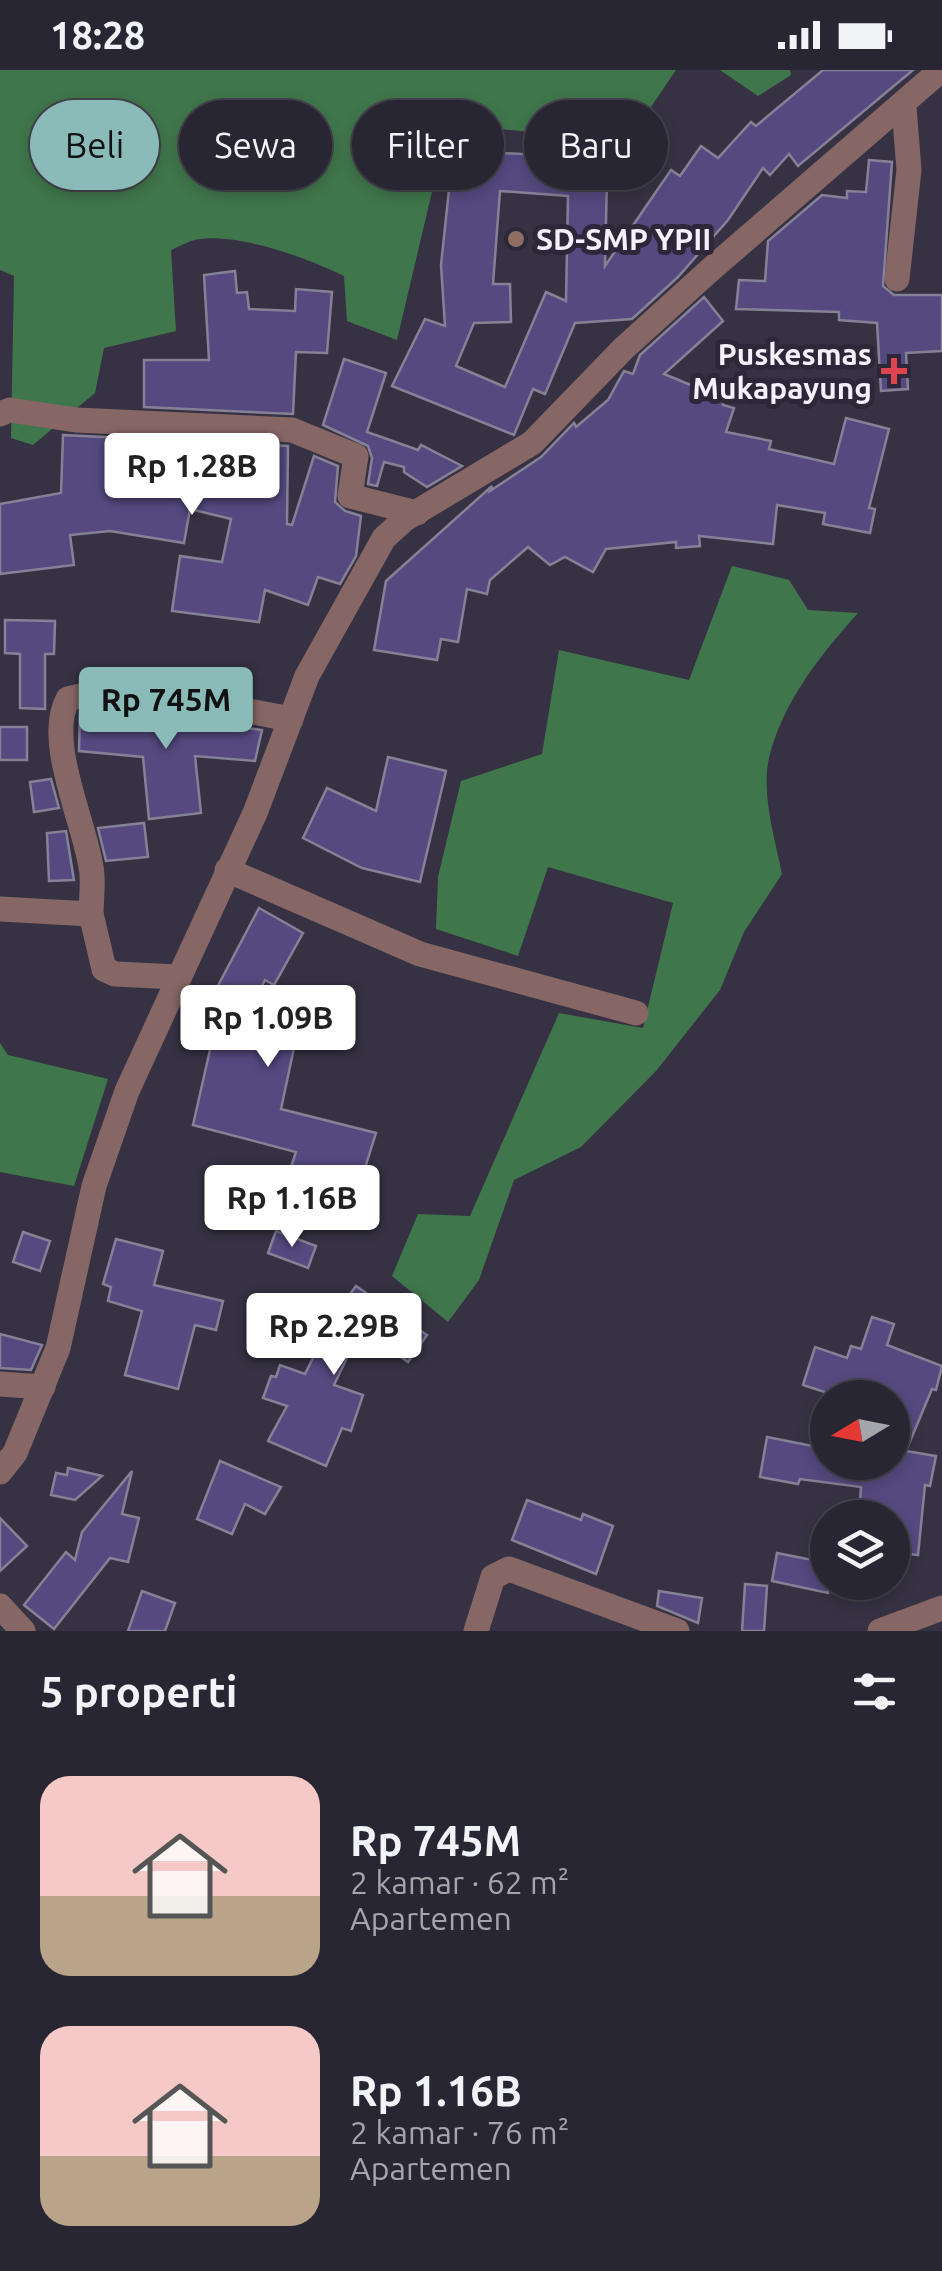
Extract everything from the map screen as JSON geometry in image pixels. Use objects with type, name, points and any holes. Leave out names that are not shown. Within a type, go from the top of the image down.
[{"type":"street","points":[[0,1472],[15,1453],[43,1387],[70,1301],[94,1186],[127,1091],[227,870],[307,676],[354,598],[366,566],[384,538],[416,512],[532,442],[695,284],[904,107],[941,70]]},
{"type":"street","points":[[897,279],[909,170],[904,107]]},
{"type":"street","points":[[0,414],[10,410],[76,420],[292,430],[356,456],[350,496],[416,512]]},
{"type":"street","points":[[178,977],[115,974],[104,969],[97,956],[91,914],[92,869],[63,749],[60,714],[68,699],[86,694],[116,694],[291,719]]},
{"type":"street","points":[[227,870],[420,954],[636,1012]]},
{"type":"street","points":[[0,909],[91,914]]},
{"type":"street","points":[[0,1384],[43,1387]]},
{"type":"street","points":[[476,1631],[493,1577],[509,1569],[678,1631]]},
{"type":"street","points":[[0,1606],[23,1631]]},
{"type":"street","points":[[880,1631],[942,1608]]},
{"type":"green space","points":[[0,70],[676,70],[656,100],[524,100],[524,131],[504,129],[504,100],[352,100],[352,190],[432,190],[397,340],[347,321],[344,276],[254,244],[217,238],[197,240],[171,250],[176,331],[104,348],[95,393],[33,445],[11,438],[14,276],[0,270]]},
{"type":"green space","points":[[720,70],[790,70],[791,75],[758,96]]},
{"type":"green space","points":[[732,566],[789,580],[808,610],[858,613],[817,662],[793,699],[769,758],[768,801],[782,874],[744,932],[720,990],[656,1071],[581,1147],[514,1180],[479,1280],[448,1322],[392,1276],[418,1214],[470,1216],[559,1013],[643,1028],[673,903],[548,867],[518,956],[436,929],[438,877],[461,781],[542,754],[559,650],[689,680]]},
{"type":"green space","points":[[0,1043],[8,1055],[108,1079],[74,1186],[0,1172]]},
{"type":"building","points":[[823,70],[913,70],[798,166],[789,154],[770,175],[763,168],[728,220],[678,277],[632,319],[575,323],[545,394],[533,389],[514,435],[392,386],[425,319],[445,326],[441,265],[449,190],[504,190],[504,153],[524,154],[524,190],[607,190],[605,266],[657,190],[668,190],[671,170],[680,176],[701,146],[718,158],[751,122],[756,126]],"holes":[[[500,191],[568,196],[566,301],[546,292],[505,387],[456,366],[474,323],[511,322],[510,284],[493,284]]]},
{"type":"building","points":[[869,160],[892,162],[883,286],[894,295],[942,295],[942,351],[906,353],[908,389],[881,391],[877,323],[839,320],[839,312],[736,309],[739,280],[765,281],[768,241],[822,195],[847,198],[847,191],[866,192]]},
{"type":"building","points":[[235,271],[237,293],[247,292],[249,309],[295,311],[296,289],[332,292],[327,353],[296,352],[293,414],[144,407],[144,360],[209,360],[204,275]]},
{"type":"building","points":[[704,297],[723,321],[664,374],[725,399],[723,405],[734,408],[726,432],[771,441],[769,449],[834,464],[846,418],[889,429],[869,508],[875,509],[870,533],[823,524],[825,513],[777,505],[773,544],[699,536],[700,546],[676,548],[676,542],[606,549],[593,572],[565,557],[550,565],[528,547],[490,580],[487,594],[467,589],[458,642],[441,639],[437,660],[374,650],[386,581],[492,486],[490,491],[541,457],[574,423],[576,427],[608,400],[624,371],[633,374],[640,355]]},
{"type":"building","points":[[344,359],[386,373],[367,432],[418,450],[421,445],[462,466],[427,487],[404,472],[404,467],[384,462],[377,486],[368,484],[372,458],[368,446],[323,425]]},
{"type":"building","points":[[63,435],[288,446],[287,524],[292,525],[314,456],[338,466],[335,502],[345,511],[361,516],[356,556],[340,584],[318,577],[308,605],[265,590],[259,622],[172,611],[180,556],[222,562],[231,519],[190,509],[184,543],[110,531],[70,535],[74,565],[0,574],[0,504],[61,493]]},
{"type":"building","points":[[5,620],[55,621],[54,654],[45,654],[45,709],[20,708],[20,654],[5,653]]},
{"type":"building","points":[[117,710],[262,730],[255,761],[195,756],[201,813],[149,819],[143,757],[79,751],[80,713]]},
{"type":"building","points":[[0,727],[27,727],[27,760],[0,760]]},
{"type":"building","points":[[388,757],[446,771],[420,882],[362,868],[303,838],[327,788],[376,811]]},
{"type":"building","points":[[51,779],[59,808],[34,812],[30,782]]},
{"type":"building","points":[[144,823],[148,857],[106,861],[98,828]]},
{"type":"building","points":[[66,831],[74,880],[49,881],[47,833]]},
{"type":"building","points":[[259,908],[303,933],[274,985],[265,980],[239,1033],[294,1048],[281,1109],[376,1133],[365,1168],[370,1170],[360,1192],[291,1167],[296,1152],[193,1125],[216,1023],[202,1016]]},
{"type":"building","points":[[276,1231],[316,1246],[308,1268],[268,1253]]},
{"type":"building","points":[[23,1232],[50,1241],[40,1271],[13,1262]]},
{"type":"building","points":[[116,1239],[163,1251],[154,1285],[223,1301],[216,1330],[195,1325],[178,1389],[125,1375],[142,1311],[108,1301],[111,1287],[103,1284]]},
{"type":"building","points":[[356,1286],[427,1335],[408,1362],[361,1329],[334,1385],[363,1395],[351,1431],[342,1428],[326,1466],[268,1441],[287,1406],[263,1398],[280,1365],[305,1374],[335,1314]]},
{"type":"building","points":[[872,1317],[894,1324],[887,1345],[942,1366],[936,1390],[932,1389],[910,1441],[910,1380],[810,1380],[810,1387],[803,1385],[815,1347],[847,1358],[851,1346],[861,1349]]},
{"type":"building","points":[[0,1334],[42,1345],[31,1370],[0,1368]]},
{"type":"building","points":[[767,1437],[810,1445],[810,1480],[910,1480],[910,1452],[936,1456],[930,1486],[925,1485],[918,1555],[910,1554],[910,1500],[860,1500],[861,1487],[800,1479],[798,1484],[760,1477]]},
{"type":"building","points":[[220,1461],[281,1487],[265,1514],[245,1504],[232,1534],[197,1519]]},
{"type":"building","points":[[68,1468],[102,1476],[75,1500],[51,1495],[56,1473],[67,1475]]},
{"type":"building","points":[[132,1471],[122,1514],[139,1518],[128,1562],[110,1558],[54,1629],[24,1605],[66,1552],[75,1560],[82,1532]]},
{"type":"building","points":[[527,1500],[581,1520],[583,1514],[613,1526],[596,1574],[512,1540]]},
{"type":"building","points":[[0,1518],[27,1546],[0,1571]]},
{"type":"building","points":[[777,1553],[810,1559],[810,1589],[772,1581]]},
{"type":"building","points":[[745,1584],[767,1586],[764,1631],[742,1631]]},
{"type":"building","points":[[142,1591],[175,1603],[165,1631],[128,1631]]},
{"type":"building","points":[[659,1591],[702,1598],[698,1623],[657,1606]]},
{"type":"place","name":"SD-SMP YPII","points":[[516,239]]},
{"type":"place","name":"Puskesmas Mukapayung","points":[[894,371]]}]
